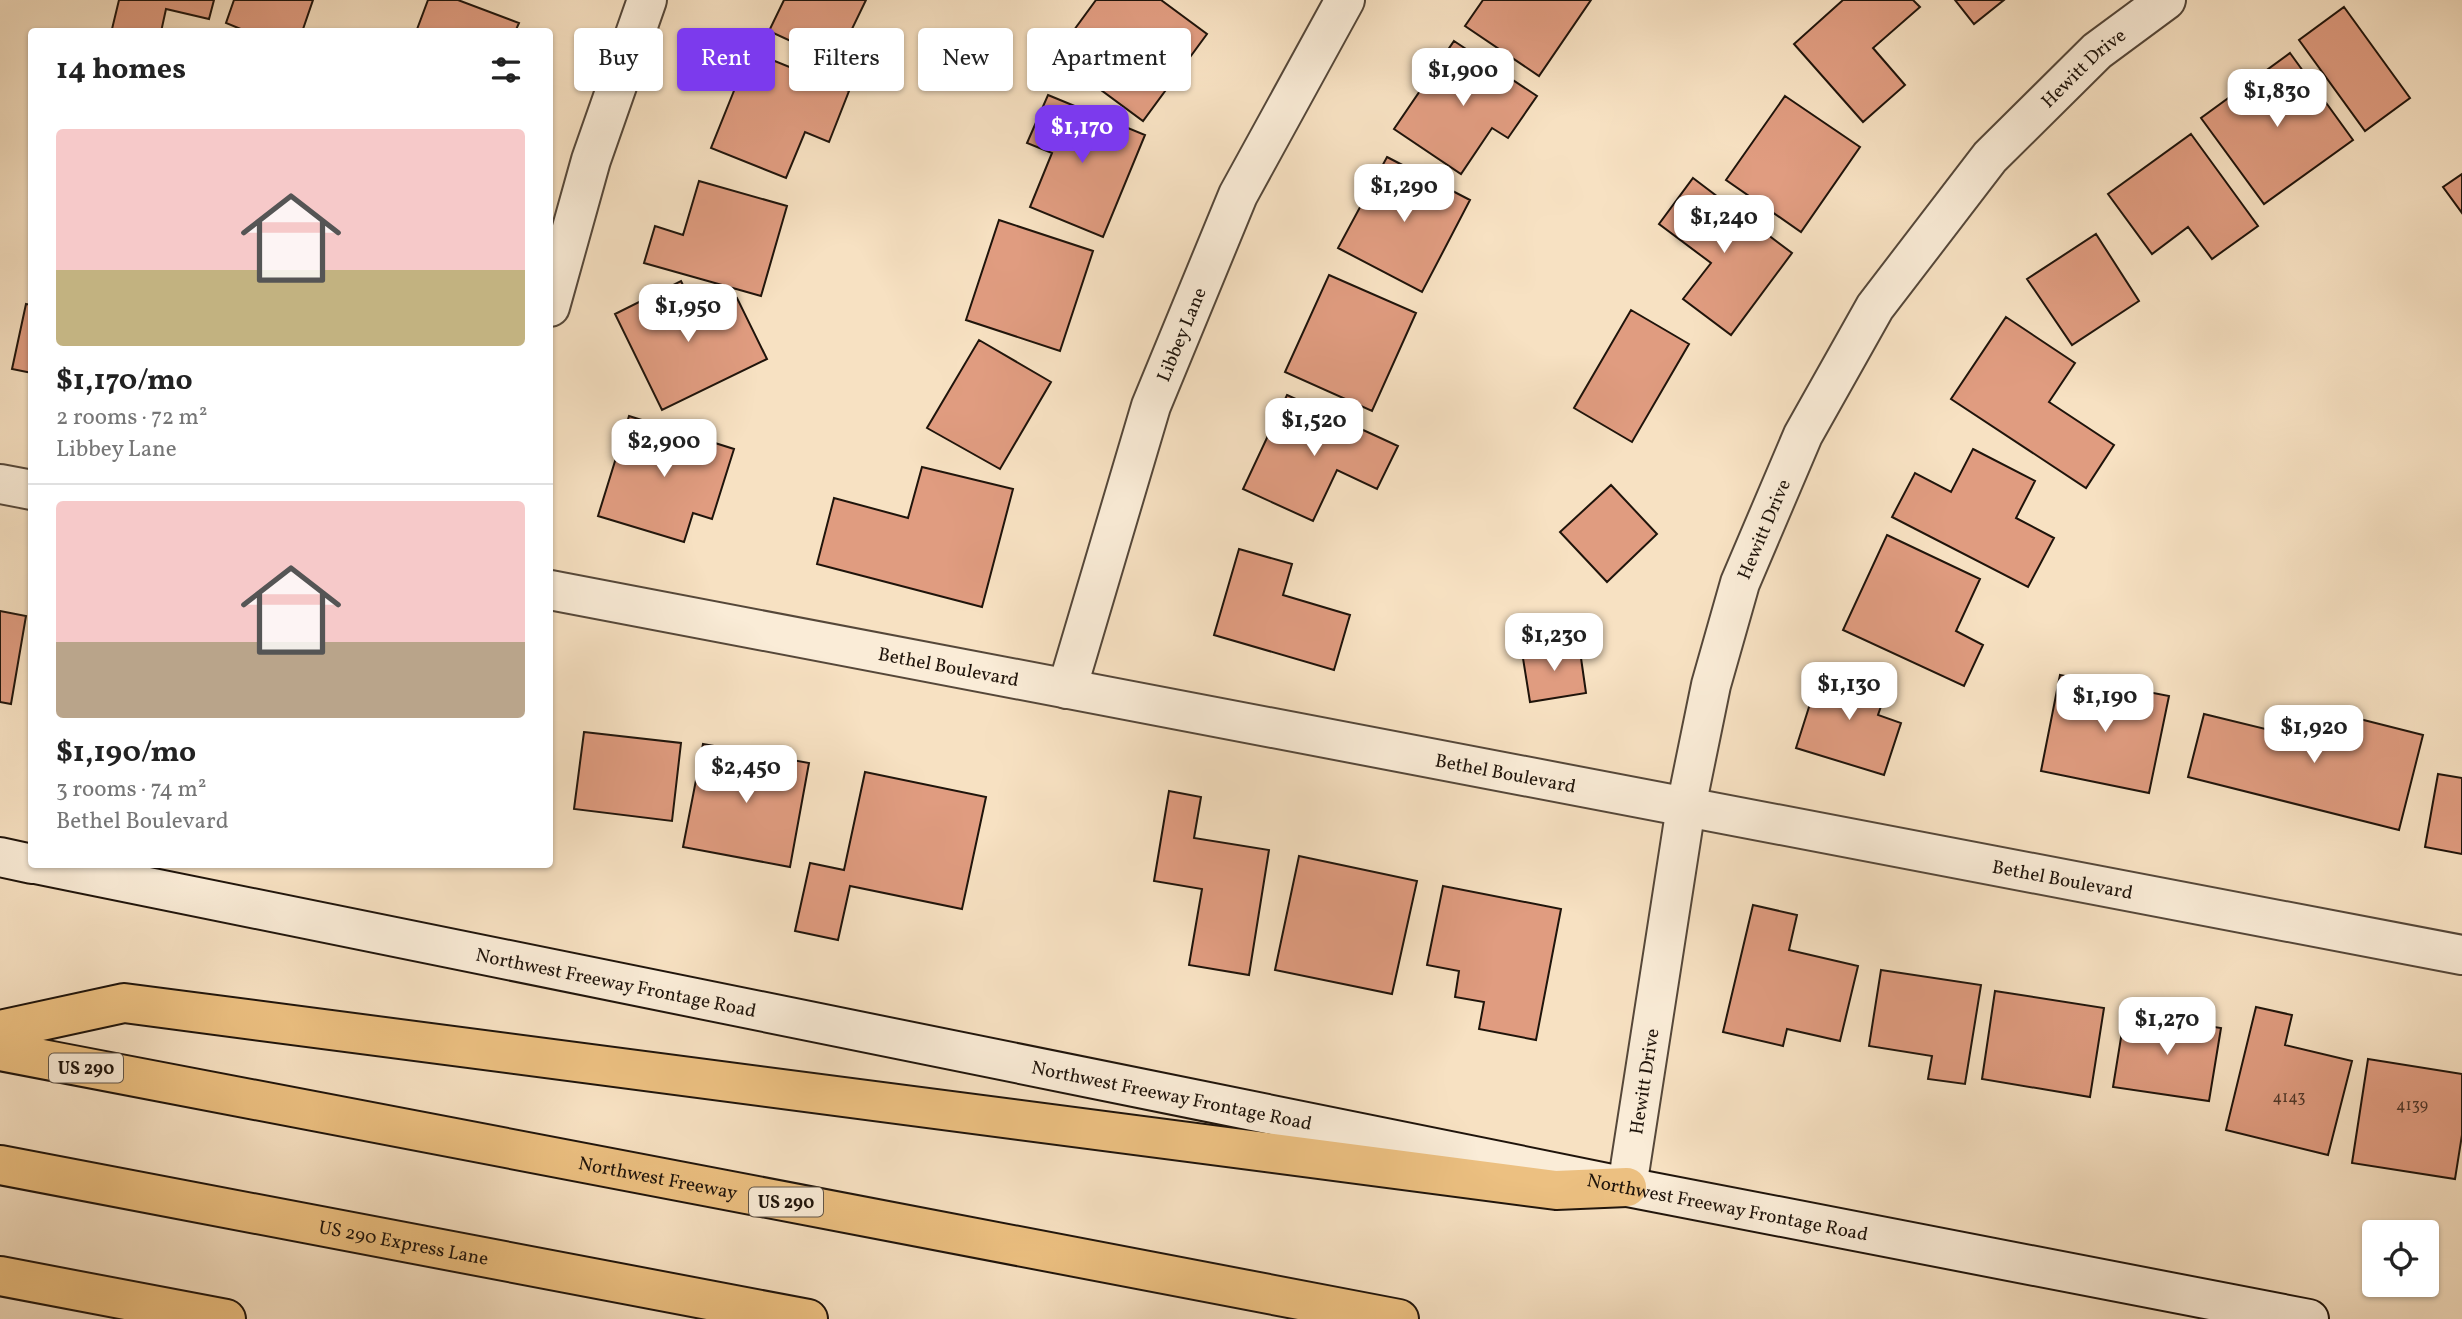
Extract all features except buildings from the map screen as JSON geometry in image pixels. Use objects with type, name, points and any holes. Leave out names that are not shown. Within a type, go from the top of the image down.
[{"type":"highway","points":[[0,1030],[124,1003],[1544,1189],[1627,1187]]},
{"type":"highway","name":"Northwest Freeway","points":[[0,1051],[1399,1319]]},
{"type":"highway","name":"US 290 Express Lane","points":[[0,1165],[808,1319]]},
{"type":"highway","points":[[0,1276],[226,1319]]},
{"type":"street","points":[[553,296],[591,160],[647,0]]},
{"type":"street","name":"Libbey Lane","points":[[1068,689],[1150,406],[1238,195],[1345,0]]},
{"type":"street","name":"Hewitt Drive","points":[[1627,1187],[1686,807],[1711,685],[1740,583],[1803,435],[1875,307],[1990,157],[2097,51],[2166,0]]},
{"type":"street","points":[[0,484],[28,488]]},
{"type":"street","name":"Bethel Boulevard","points":[[553,591],[2462,956]]},
{"type":"street","name":"Northwest Freeway Frontage Road","points":[[0,857],[28,863]]},
{"type":"street","name":"Northwest Freeway Frontage Road","points":[[53,868],[1627,1187],[2309,1319]]}]
